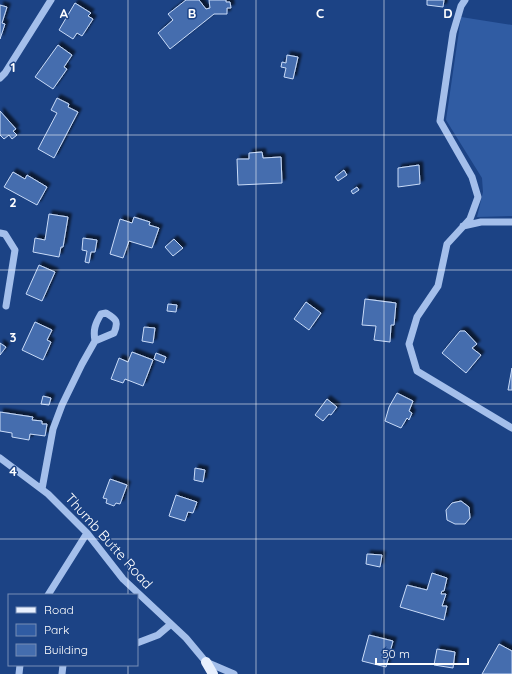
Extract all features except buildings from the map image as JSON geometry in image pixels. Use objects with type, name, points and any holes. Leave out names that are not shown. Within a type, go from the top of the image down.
[{"type":"main road","points":[[206,662],[213,674]]},
{"type":"street","points":[[0,78],[6,74],[51,0]]},
{"type":"street","points":[[465,0],[461,6],[452,33],[440,121],[472,177],[478,197],[470,219],[447,244],[438,286],[417,317],[409,344],[416,371],[512,428]]},
{"type":"street","points":[[463,226],[481,222],[512,222]]},
{"type":"street","points":[[0,233],[5,234],[15,250],[6,306]]},
{"type":"street","points":[[42,489],[52,429],[82,364],[95,341]]},
{"type":"street","name":"Thumb Butte Road","points":[[0,458],[42,489],[88,533],[123,579],[186,638],[206,662],[234,674]]},
{"type":"street","points":[[49,594],[88,533]]},
{"type":"street","points":[[138,643],[158,635],[171,624]]},
{"type":"green space","points":[[461,17],[512,25],[512,216],[477,217],[483,192],[482,178],[446,120]]}]
